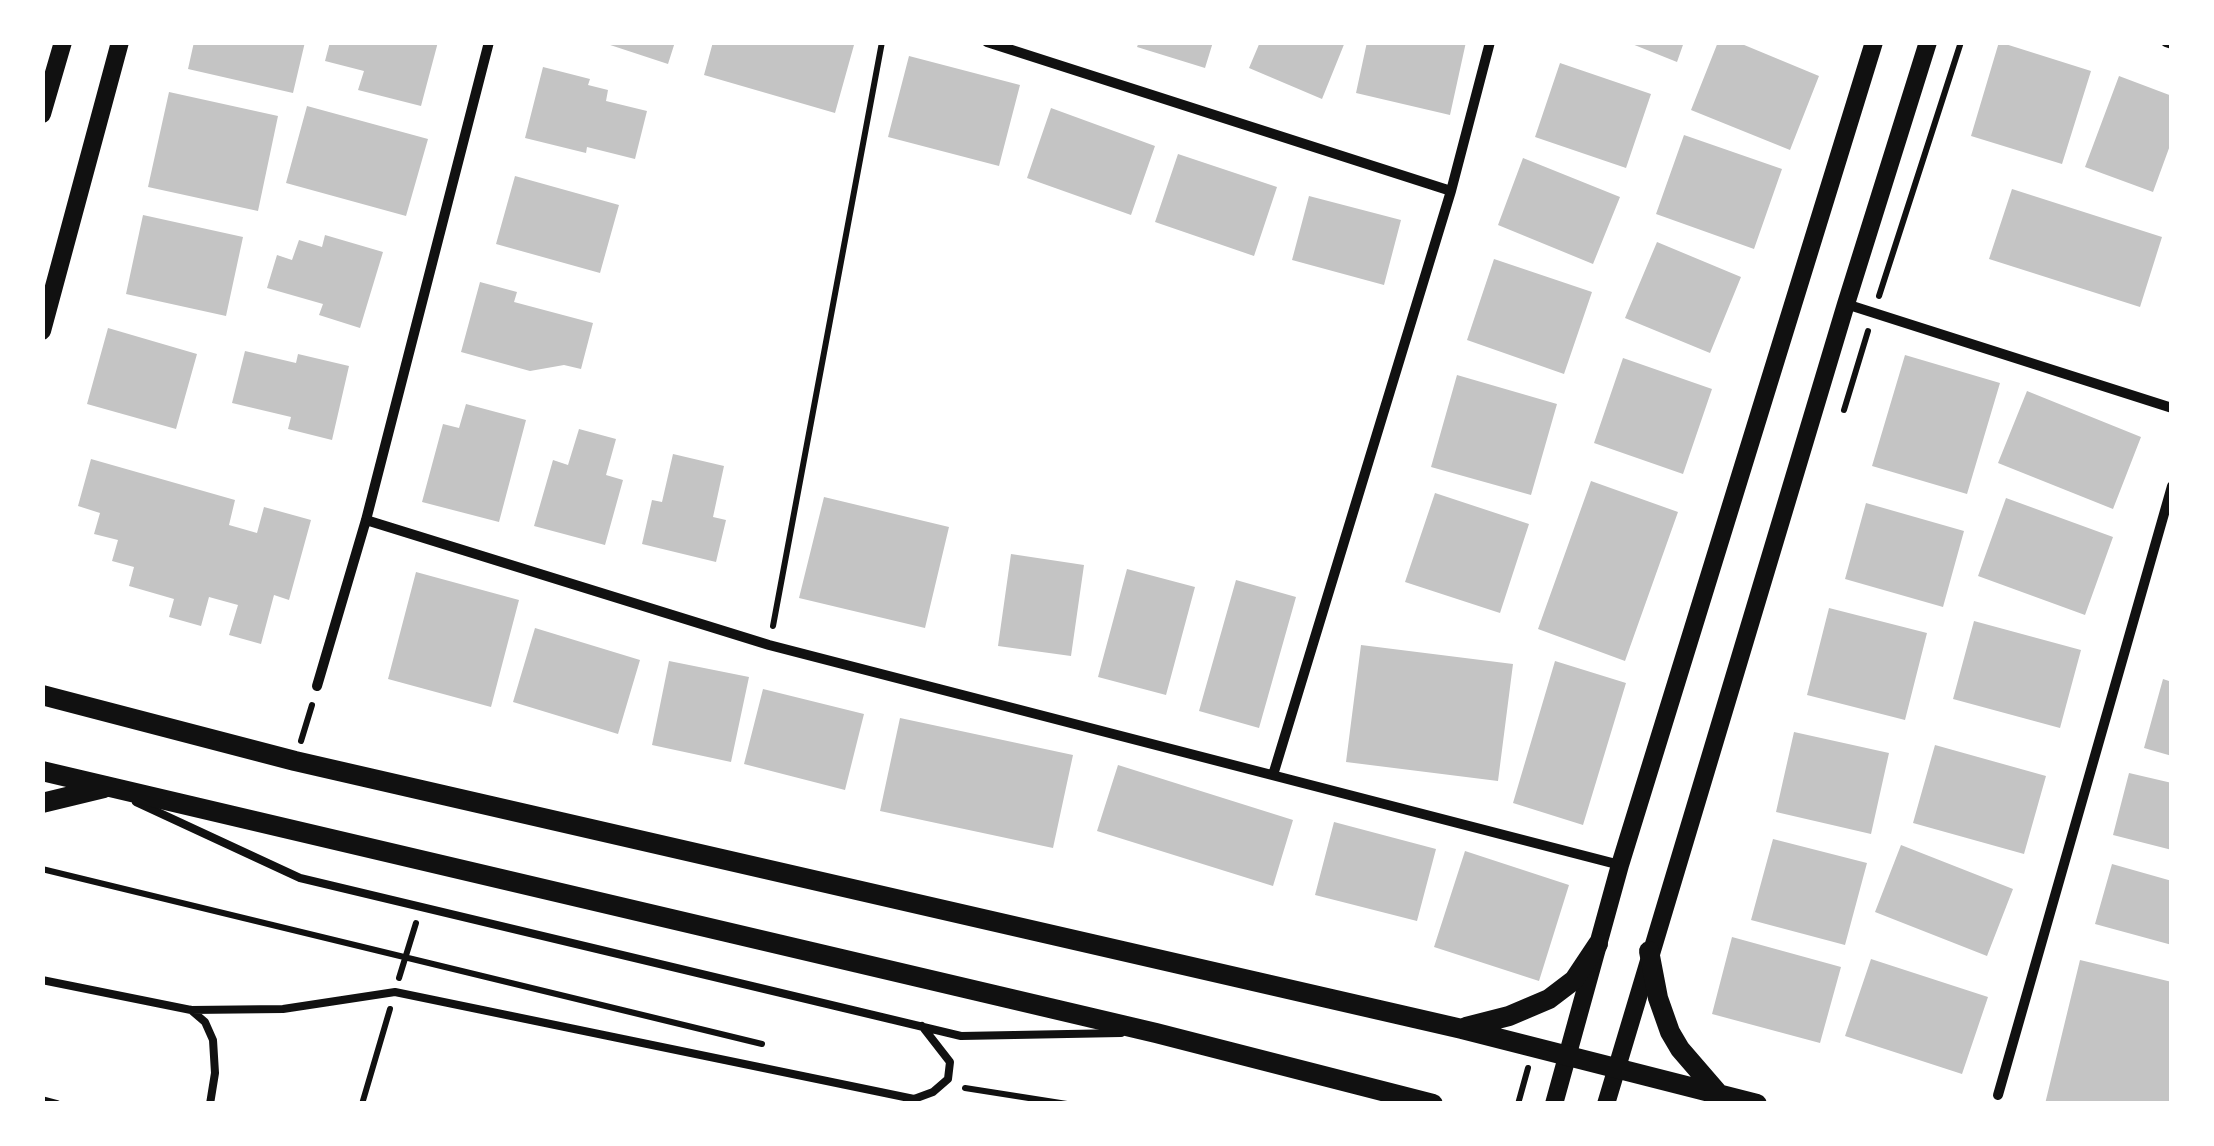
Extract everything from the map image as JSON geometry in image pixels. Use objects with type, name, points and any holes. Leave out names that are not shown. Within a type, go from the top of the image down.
[{"type":"main road","points":[[42,695],[295,761],[1462,1028],[1757,1104]]},
{"type":"main road","points":[[42,771],[1156,1033],[1434,1104]]},
{"type":"main road","points":[[42,803],[105,788]]},
{"type":"main road","points":[[1462,1028],[1510,1016],[1549,999],[1574,980],[1598,944]]},
{"type":"main road","points":[[1649,952],[1670,1032],[1680,1050],[1718,1094]]},
{"type":"street","points":[[42,114],[63,42]]},
{"type":"street","points":[[42,331],[120,42]]},
{"type":"street","points":[[317,686],[366,520],[489,42]]},
{"type":"street","points":[[986,42],[1451,191]]},
{"type":"street","points":[[1273,776],[1451,191],[1490,42]]},
{"type":"street","points":[[1554,1104],[1620,865],[1874,42]]},
{"type":"street","points":[[1606,1104],[1928,42]]},
{"type":"street","points":[[1846,304],[2172,408]]},
{"type":"street","points":[[1998,1095],[2172,486]]},
{"type":"street","points":[[366,520],[769,645],[1620,865]]},
{"type":"lane","points":[[105,788],[300,878],[961,1036],[1156,1033]]},
{"type":"lane","points":[[42,980],[191,1010],[283,1009],[395,992],[914,1099],[948,1079],[950,1062],[922,1026]]},
{"type":"lane","points":[[191,1010],[205,1022],[213,1040],[215,1074],[210,1104]]},
{"type":"lane","points":[[42,1100],[57,1104]]},
{"type":"path","points":[[769,645],[882,42]]},
{"type":"path","points":[[295,761],[317,686]]},
{"type":"path","points":[[42,869],[780,1048]]},
{"type":"path","points":[[362,1104],[420,907]]},
{"type":"path","points":[[942,1085],[1043,1097],[1067,1104]]},
{"type":"building","points":[[194,42],[305,42],[293,93],[188,69]]},
{"type":"building","points":[[330,42],[438,42],[421,106],[358,90],[364,71],[325,61]]},
{"type":"building","points":[[601,42],[675,42],[668,64]]},
{"type":"building","points":[[713,42],[854,45],[835,113],[704,75]]},
{"type":"building","points":[[1139,42],[1213,42],[1205,68],[1137,47]]},
{"type":"building","points":[[1260,42],[1345,42],[1322,99],[1249,68]]},
{"type":"building","points":[[1367,42],[1466,42],[1450,115],[1356,93]]},
{"type":"building","points":[[1627,42],[1684,42],[1677,62]]},
{"type":"building","points":[[1718,42],[1737,42],[1819,76],[1790,150],[1691,110]]},
{"type":"building","points":[[1999,42],[2091,71],[2062,164],[1971,136]]},
{"type":"building","points":[[909,56],[1020,85],[999,166],[888,137]]},
{"type":"building","points":[[1560,63],[1651,94],[1626,168],[1535,137]]},
{"type":"building","points":[[543,67],[590,79],[588,85],[608,90],[606,101],[647,111],[635,159],[587,147],[586,153],[525,138]]},
{"type":"building","points":[[2119,76],[2172,96],[2172,140],[2153,192],[2085,167]]},
{"type":"building","points":[[169,92],[278,116],[258,211],[148,187]]},
{"type":"building","points":[[307,106],[428,139],[406,216],[286,183]]},
{"type":"building","points":[[1051,108],[1155,146],[1131,215],[1027,178]]},
{"type":"building","points":[[1684,135],[1782,169],[1754,249],[1656,214]]},
{"type":"building","points":[[1178,154],[1277,187],[1254,256],[1155,222]]},
{"type":"building","points":[[1523,158],[1620,197],[1593,264],[1498,225]]},
{"type":"building","points":[[515,176],[619,205],[600,273],[496,244]]},
{"type":"building","points":[[2012,189],[2162,237],[2140,307],[1989,259]]},
{"type":"building","points":[[1309,196],[1401,220],[1384,285],[1292,260]]},
{"type":"building","points":[[143,215],[243,237],[226,316],[126,294]]},
{"type":"building","points":[[325,235],[383,252],[360,328],[319,315],[323,304],[267,288],[277,255],[292,260],[299,240],[322,247]]},
{"type":"building","points":[[1657,242],[1741,277],[1710,353],[1625,318]]},
{"type":"building","points":[[1494,259],[1592,292],[1564,374],[1467,340]]},
{"type":"building","points":[[480,282],[517,292],[514,302],[593,323],[581,369],[564,365],[530,371],[461,352]]},
{"type":"building","points":[[108,328],[197,354],[176,429],[87,404]]},
{"type":"building","points":[[245,351],[296,363],[298,354],[349,366],[332,440],[288,429],[291,417],[232,403]]},
{"type":"building","points":[[1905,355],[2000,383],[1967,494],[1872,466]]},
{"type":"building","points":[[1623,358],[1712,389],[1683,474],[1594,443]]},
{"type":"building","points":[[1457,375],[1557,404],[1531,495],[1431,467]]},
{"type":"building","points":[[2027,391],[2141,437],[2113,509],[1998,463]]},
{"type":"building","points":[[466,404],[526,420],[499,522],[422,502],[443,424],[459,428]]},
{"type":"building","points":[[579,429],[616,439],[606,475],[623,480],[605,545],[534,526],[553,460],[568,465]]},
{"type":"building","points":[[673,454],[724,466],[713,517],[726,520],[716,562],[642,544],[652,500],[662,502]]},
{"type":"building","points":[[91,459],[235,500],[229,525],[257,533],[264,507],[311,520],[289,600],[274,595],[261,644],[229,635],[238,605],[209,597],[201,626],[169,617],[174,599],[129,586],[134,567],[112,561],[118,540],[94,534],[100,513],[78,506]]},
{"type":"building","points":[[1591,481],[1678,512],[1625,661],[1538,629]]},
{"type":"building","points":[[1435,493],[1529,524],[1500,613],[1405,582]]},
{"type":"building","points":[[824,497],[949,527],[925,628],[799,598]]},
{"type":"building","points":[[2006,498],[2113,537],[2085,615],[1978,576]]},
{"type":"building","points":[[1866,503],[1964,531],[1943,607],[1845,579]]},
{"type":"building","points":[[1011,554],[1084,565],[1071,656],[998,646]]},
{"type":"building","points":[[1127,569],[1195,587],[1166,695],[1098,677]]},
{"type":"building","points":[[416,572],[519,600],[491,707],[388,679]]},
{"type":"building","points":[[1236,580],[1296,597],[1259,728],[1199,711]]},
{"type":"building","points":[[1829,608],[1927,633],[1905,720],[1807,695]]},
{"type":"building","points":[[1974,621],[2081,650],[2060,728],[1953,699]]},
{"type":"building","points":[[535,628],[640,660],[618,734],[513,702]]},
{"type":"building","points":[[1361,645],[1513,664],[1498,781],[1346,762]]},
{"type":"building","points":[[669,661],[749,677],[731,762],[652,745]]},
{"type":"building","points":[[1555,661],[1626,683],[1583,825],[1513,803]]},
{"type":"building","points":[[2163,679],[2172,682],[2172,756],[2144,748]]},
{"type":"building","points":[[763,689],[864,714],[845,790],[744,764]]},
{"type":"building","points":[[900,718],[1073,755],[1053,848],[880,811]]},
{"type":"building","points":[[1794,732],[1889,753],[1871,834],[1776,812]]},
{"type":"building","points":[[1935,745],[2046,776],[2024,854],[1913,823]]},
{"type":"building","points":[[1118,765],[1293,820],[1273,886],[1097,831]]},
{"type":"building","points":[[2129,773],[2172,783],[2172,850],[2113,835]]},
{"type":"building","points":[[1334,822],[1436,849],[1417,921],[1315,895]]},
{"type":"building","points":[[1773,839],[1867,863],[1845,945],[1751,920]]},
{"type":"building","points":[[1901,845],[2013,889],[1987,956],[1875,912]]},
{"type":"building","points":[[1465,851],[1569,885],[1539,981],[1434,947]]},
{"type":"building","points":[[2112,864],[2172,881],[2172,945],[2095,924]]},
{"type":"building","points":[[1732,937],[1841,967],[1820,1043],[1712,1014]]},
{"type":"building","points":[[1871,959],[1988,997],[1962,1074],[1845,1036]]},
{"type":"building","points":[[2080,960],[2172,982],[2172,1104],[2045,1104]]}]
